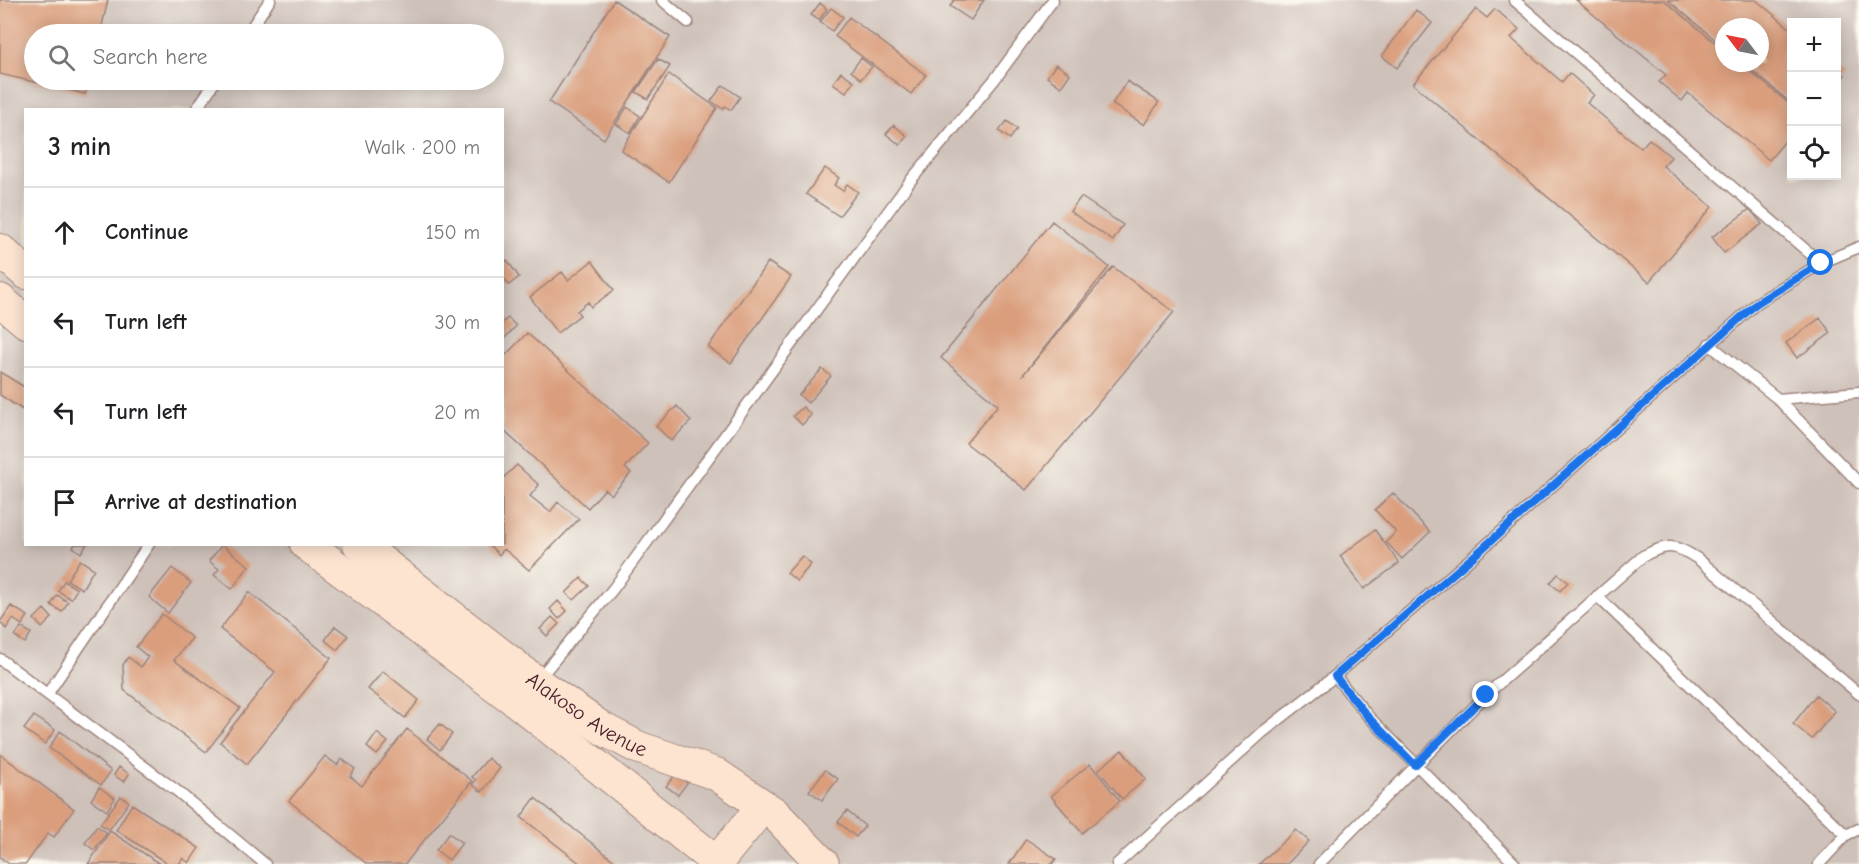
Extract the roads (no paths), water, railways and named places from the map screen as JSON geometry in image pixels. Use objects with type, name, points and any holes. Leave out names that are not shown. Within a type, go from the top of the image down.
[{"type":"street","points":[[0,250],[24,271]]},
{"type":"street","points":[[0,300],[24,320]]},
{"type":"street","name":"Alakoso Avenue","points":[[309,546],[528,693],[637,747],[716,774],[774,813],[823,864]]},
{"type":"street","name":"Alakoso Avenue","points":[[361,546],[718,863]]},
{"type":"street","points":[[718,863],[763,806]]},
{"type":"lane","points":[[254,24],[270,0]]},
{"type":"lane","points":[[662,0],[688,22]]},
{"type":"lane","points":[[528,693],[614,589],[911,180],[995,79],[1053,0]]},
{"type":"lane","points":[[1514,0],[1821,263]]},
{"type":"lane","points":[[197,108],[209,90]]},
{"type":"lane","points":[[1117,864],[1263,732],[1335,676],[1483,548],[1757,303],[1821,263],[1859,247]]},
{"type":"lane","points":[[1709,344],[1778,399],[1859,483]]},
{"type":"lane","points":[[1778,399],[1859,392]]},
{"type":"lane","points":[[48,693],[148,546]]},
{"type":"lane","points":[[1319,864],[1332,860],[1415,765],[1486,695],[1643,556],[1658,548],[1671,546],[1698,559],[1859,694]]},
{"type":"lane","points":[[1597,596],[1846,835]]},
{"type":"lane","points":[[0,659],[177,790],[265,864]]},
{"type":"lane","points":[[1335,676],[1368,717],[1515,864]]},
{"type":"lane","points":[[1819,864],[1846,835],[1859,829]]}]
